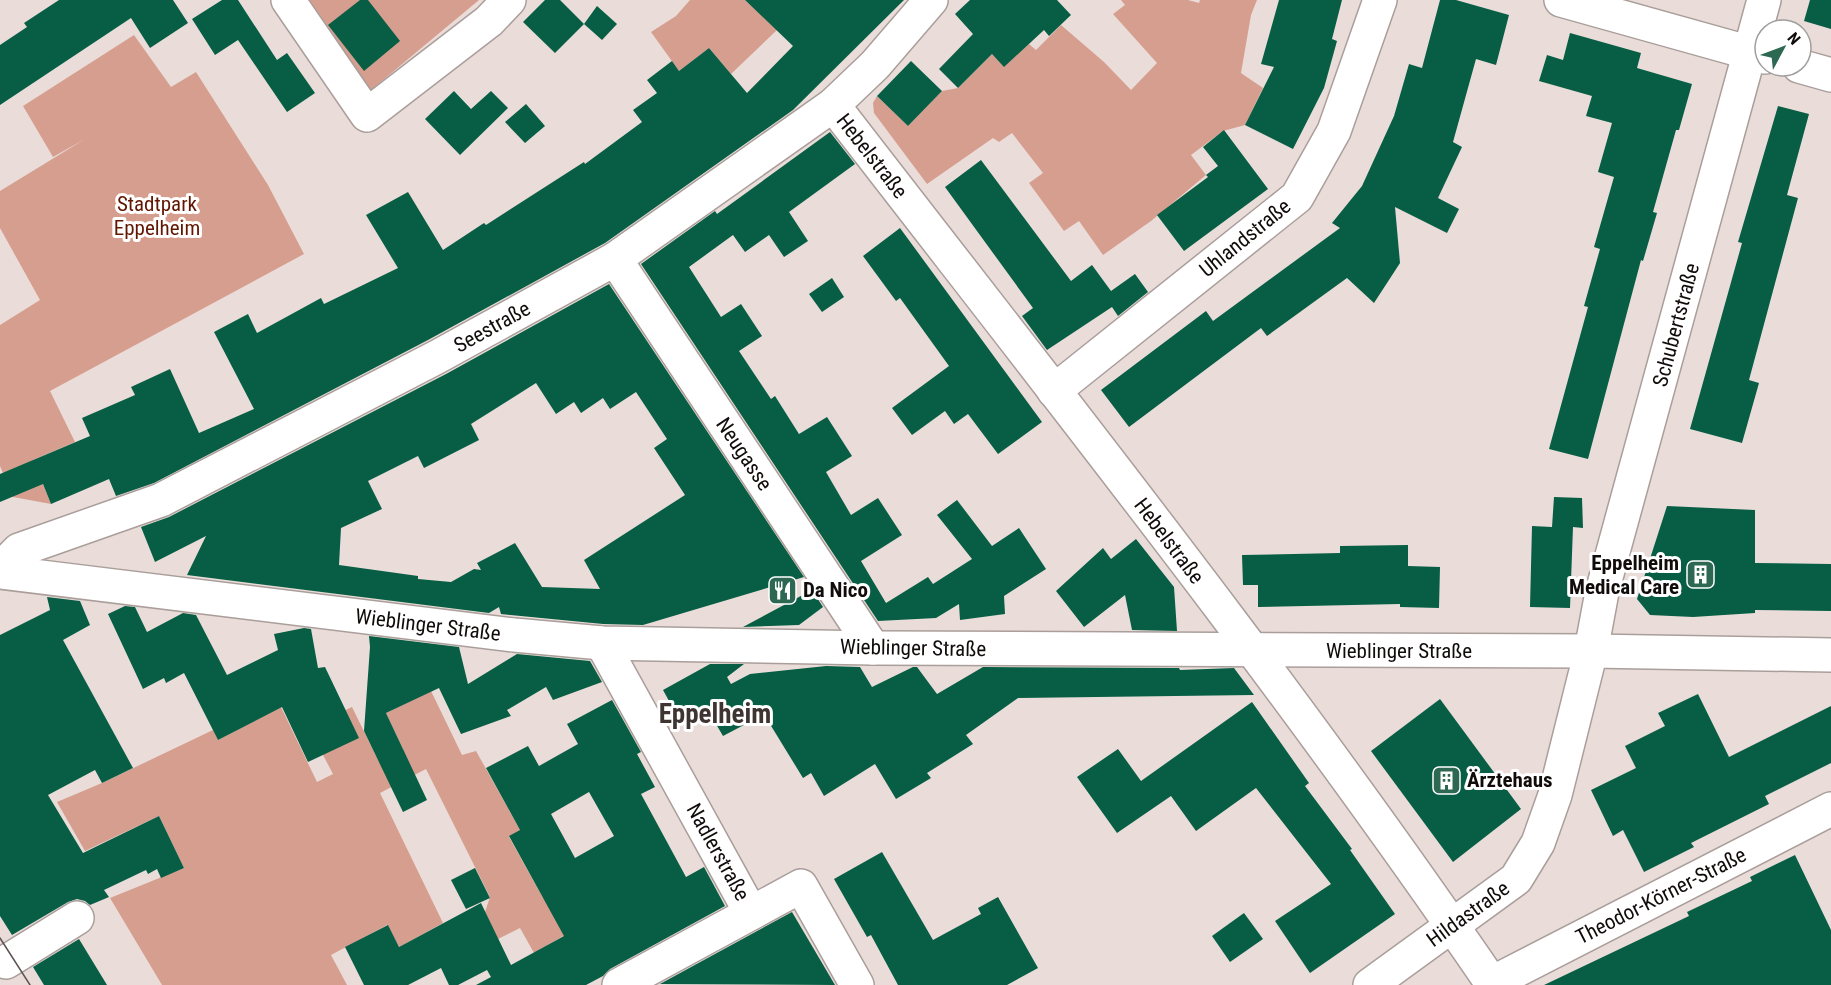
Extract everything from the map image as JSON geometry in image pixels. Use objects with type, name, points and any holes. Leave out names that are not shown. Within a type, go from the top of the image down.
[{"type":"street","points":[[288,0],[367,115],[489,21],[509,0]]},
{"type":"street","name":"Seestraße","points":[[0,571],[19,550],[161,500],[438,357],[615,259],[833,105],[875,65],[931,0]]},
{"type":"street","name":"Uhlandstraße","points":[[1054,391],[1297,197],[1334,131],[1380,0]]},
{"type":"street","points":[[1561,0],[1753,54]]},
{"type":"street","name":"Schubertstraße","points":[[1762,18],[1764,0]]},
{"type":"street","name":"Schubertstraße","points":[[1591,651],[1602,592],[1753,69]]},
{"type":"street","points":[[1813,70],[1831,75]]},
{"type":"street","name":"Hebelstraße","points":[[833,105],[1253,651],[1453,925],[1492,984]]},
{"type":"street","name":"Neugasse","points":[[615,259],[873,648]]},
{"type":"street","name":"Wieblinger Straße","points":[[0,571],[514,636],[602,643],[873,648],[1591,651],[1831,655]]},
{"type":"street","name":"Nadlerstraße","points":[[602,643],[751,913],[801,886],[857,985]]},
{"type":"street","name":"Hildastraße","points":[[1370,985],[1516,879],[1538,843],[1555,795],[1591,651]]},
{"type":"street","name":"Theodor-Körner-Straße","points":[[1492,984],[1831,809]]},
{"type":"street","points":[[619,985],[751,913]]},
{"type":"street","points":[[9,966],[77,918]]},
{"type":"green space","points":[[297,0],[479,0],[371,90],[362,90]]},
{"type":"green space","points":[[690,0],[745,0],[777,30],[731,74],[709,48],[679,71],[651,32],[676,16]]},
{"type":"green space","points":[[1121,0],[1188,0],[1199,3],[1200,0],[1257,0],[1251,15],[1241,73],[1263,88],[1245,125],[1223,131],[1191,155],[1206,175],[1151,221],[1103,255],[1079,221],[1064,231],[1029,183],[1043,173],[1012,133],[999,142],[993,138],[927,184],[874,113],[873,103],[877,96],[908,126],[942,91],[958,88],[992,54],[1004,66],[1029,44],[1036,50],[1061,25],[1104,62],[1131,90],[1157,63],[1113,14],[1125,5]]},
{"type":"green space","name":"Stadtpark Eppelheim","points":[[134,35],[171,87],[196,72],[268,185],[304,254],[50,391],[75,442],[33,460],[51,504],[13,497],[0,466],[0,325],[40,300],[0,228],[0,191],[85,139],[53,157],[23,106]]},
{"type":"green space","points":[[431,691],[462,755],[476,751],[520,830],[509,837],[543,898],[584,876],[572,953],[563,936],[534,953],[520,928],[498,939],[485,912],[490,897],[426,769],[380,793],[443,923],[399,947],[387,925],[331,955],[347,985],[162,985],[110,898],[184,868],[159,816],[85,851],[57,802],[213,730],[218,740],[281,707],[317,782],[333,774],[323,755],[324,720],[352,707],[379,762],[403,749],[386,713]]},
{"type":"building","points":[[59,0],[173,0],[188,23],[150,48],[131,18],[0,105],[0,45],[27,27],[24,23]]},
{"type":"building","points":[[222,0],[238,0],[277,60],[287,53],[315,93],[287,112],[238,40],[215,55],[192,19]]},
{"type":"building","points":[[360,0],[368,0],[400,41],[364,71],[328,25]]},
{"type":"building","points":[[545,0],[560,0],[584,24],[555,53],[523,22]]},
{"type":"building","points":[[745,0],[904,0],[793,110],[605,243],[428,340],[154,483],[116,496],[109,479],[51,504],[43,484],[0,502],[0,474],[90,436],[82,418],[135,395],[131,387],[170,369],[199,433],[254,409],[214,332],[248,314],[257,333],[321,298],[324,304],[398,268],[366,215],[408,192],[443,250],[584,162],[585,164],[642,122],[633,110],[657,93],[647,80],[672,61],[679,71],[709,48],[747,93],[793,46]]},
{"type":"building","points":[[970,0],[1057,0],[1071,15],[1049,36],[1044,30],[1004,67],[992,54],[958,88],[939,69],[973,34],[955,14]]},
{"type":"building","points":[[1279,0],[1342,0],[1332,39],[1337,41],[1324,88],[1293,149],[1245,125],[1274,67],[1261,64]]},
{"type":"building","points":[[1440,0],[1456,0],[1509,15],[1496,65],[1476,59],[1453,142],[1462,147],[1438,198],[1459,209],[1447,233],[1395,207],[1400,263],[1374,303],[1347,278],[1267,336],[1261,328],[1129,427],[1101,390],[1206,311],[1213,321],[1340,228],[1332,223],[1362,186],[1394,116],[1409,64],[1422,68]]},
{"type":"building","points":[[1810,0],[1831,0],[1831,29],[1813,24],[1813,18],[1805,18]]},
{"type":"building","points":[[597,6],[617,24],[602,40],[584,24]]},
{"type":"building","points":[[1570,33],[1641,53],[1637,68],[1692,84],[1679,130],[1676,130],[1653,212],[1657,213],[1643,261],[1641,260],[1588,459],[1549,449],[1588,307],[1584,306],[1600,249],[1594,247],[1614,177],[1598,172],[1612,123],[1586,116],[1592,96],[1539,81],[1547,55],[1563,60]]},
{"type":"building","points":[[911,61],[942,91],[908,126],[877,96]]},
{"type":"building","points":[[454,91],[471,109],[491,91],[508,108],[460,155],[425,119]]},
{"type":"building","points":[[526,104],[545,126],[525,143],[505,122]]},
{"type":"building","points":[[1778,106],[1809,114],[1787,195],[1798,198],[1749,380],[1759,383],[1742,443],[1690,429],[1742,243],[1738,242]]},
{"type":"building","points":[[1224,130],[1268,189],[1184,251],[1157,215],[1208,177],[1206,175],[1218,166],[1203,147]]},
{"type":"building","points":[[830,132],[855,164],[789,212],[808,241],[784,257],[769,235],[745,252],[733,235],[689,267],[721,317],[741,304],[762,336],[739,351],[771,399],[775,396],[799,434],[827,417],[852,456],[826,472],[851,515],[878,498],[902,535],[861,561],[886,603],[928,577],[933,584],[972,559],[937,515],[957,500],[992,546],[1019,528],[1046,569],[1004,596],[1005,614],[960,620],[959,604],[936,618],[878,621],[641,264],[715,211],[717,214]]},
{"type":"building","points":[[981,160],[1071,281],[1092,265],[1111,291],[1135,274],[1148,292],[1118,316],[1112,307],[1047,350],[1022,316],[1033,308],[945,187]]},
{"type":"building","points":[[900,228],[1042,422],[998,454],[968,414],[954,424],[945,411],[912,435],[892,408],[949,366],[900,298],[896,301],[863,256]]},
{"type":"building","points":[[832,278],[844,297],[822,312],[809,294]]},
{"type":"building","points":[[609,284],[804,577],[643,625],[603,624],[501,614],[499,607],[489,613],[187,575],[206,536],[155,562],[141,527],[169,517],[446,374]],"holes":[[[536,383],[556,414],[574,402],[581,413],[603,398],[610,409],[636,392],[667,439],[654,448],[685,495],[584,560],[600,589],[542,587],[515,543],[477,563],[481,570],[474,569],[451,582],[418,579],[418,576],[339,565],[341,528],[382,509],[368,481],[418,456],[424,468],[479,440],[471,424]]]},
{"type":"building","points":[[1554,497],[1582,498],[1583,528],[1573,527],[1570,608],[1530,607],[1532,526],[1552,527]]},
{"type":"building","name":"Eppelheim Medical Care","points":[[1667,506],[1755,510],[1755,563],[1831,564],[1831,611],[1755,610],[1755,613],[1693,617],[1650,615],[1637,599]]},
{"type":"building","points":[[1136,539],[1174,587],[1177,631],[1132,630],[1125,595],[1084,627],[1056,591],[1103,548],[1111,559]]},
{"type":"building","points":[[1408,545],[1408,566],[1440,567],[1439,608],[1400,607],[1400,604],[1258,607],[1258,585],[1243,585],[1242,555],[1340,553],[1340,546]]},
{"type":"building","points":[[812,590],[823,607],[799,625],[743,627]]},
{"type":"building","points":[[47,597],[80,601],[90,625],[63,640],[133,768],[102,783],[95,770],[48,795],[83,853],[159,816],[184,868],[161,878],[157,869],[148,874],[146,870],[104,890],[109,897],[90,905],[77,899],[68,902],[12,935],[0,916],[0,635],[50,610]]},
{"type":"building","points":[[125,606],[135,607],[147,632],[183,613],[196,615],[227,675],[278,650],[274,634],[304,628],[311,629],[318,668],[325,667],[359,738],[308,762],[282,707],[218,740],[184,673],[166,683],[164,678],[143,689],[108,614]]},
{"type":"building","points":[[369,636],[459,647],[468,684],[517,654],[590,661],[602,682],[553,700],[546,687],[507,710],[511,716],[461,734],[439,688],[386,713],[427,800],[403,812],[364,731]]},
{"type":"building","points":[[710,664],[744,664],[727,677],[731,684],[750,674],[826,666],[860,667],[872,687],[917,667],[937,694],[983,667],[1179,668],[1180,670],[1234,668],[1254,695],[1018,698],[966,735],[973,744],[927,773],[931,778],[896,799],[875,764],[824,796],[811,773],[803,778],[765,716],[723,736],[706,707],[680,721],[663,690]]},
{"type":"building","points":[[1698,694],[1729,757],[1831,706],[1831,763],[1765,796],[1769,804],[1691,843],[1694,847],[1644,872],[1623,830],[1613,836],[1591,790],[1636,768],[1625,746],[1665,726],[1658,713]]},
{"type":"building","name":"Ärztehaus","points":[[1440,699],[1521,809],[1453,862],[1371,751]]},
{"type":"building","points":[[612,700],[641,752],[637,754],[655,787],[641,794],[686,877],[704,867],[725,906],[610,969],[603,976],[586,985],[476,985],[491,977],[487,970],[458,985],[449,985],[441,968],[408,985],[364,985],[345,947],[388,925],[399,947],[481,903],[511,965],[564,936],[509,836],[520,830],[486,768],[528,746],[539,766],[578,744],[567,724]],"holes":[[[589,792],[614,836],[575,858],[551,814]]]},
{"type":"building","points":[[1252,702],[1309,783],[1305,786],[1352,849],[1350,850],[1395,914],[1310,973],[1275,921],[1331,884],[1256,788],[1196,831],[1171,796],[1117,833],[1077,777],[1118,749],[1141,781]]},
{"type":"building","points":[[882,852],[933,940],[981,914],[978,908],[998,897],[1038,968],[1007,985],[898,985],[871,935],[867,937],[834,879]]},
{"type":"building","points":[[1795,855],[1831,930],[1831,985],[1544,985],[1689,916],[1687,912],[1752,881],[1750,877]]},
{"type":"building","points":[[475,868],[490,898],[466,909],[451,880]]},
{"type":"building","points":[[792,912],[835,985],[660,984]]},
{"type":"building","points":[[1244,913],[1263,939],[1230,962],[1212,936]]},
{"type":"building","points":[[79,939],[107,985],[44,985],[33,967]]},
{"type":"tram line","points":[[0,938],[30,985]]},
{"type":"place","name":"Eppelheim Medical Care","points":[[1700,575]]},
{"type":"place","name":"Da Nico","points":[[782,590]]},
{"type":"place","name":"Ärztehaus","points":[[1446,780]]},
{"type":"district","name":"Eppelheim","points":[[715,714]]}]
